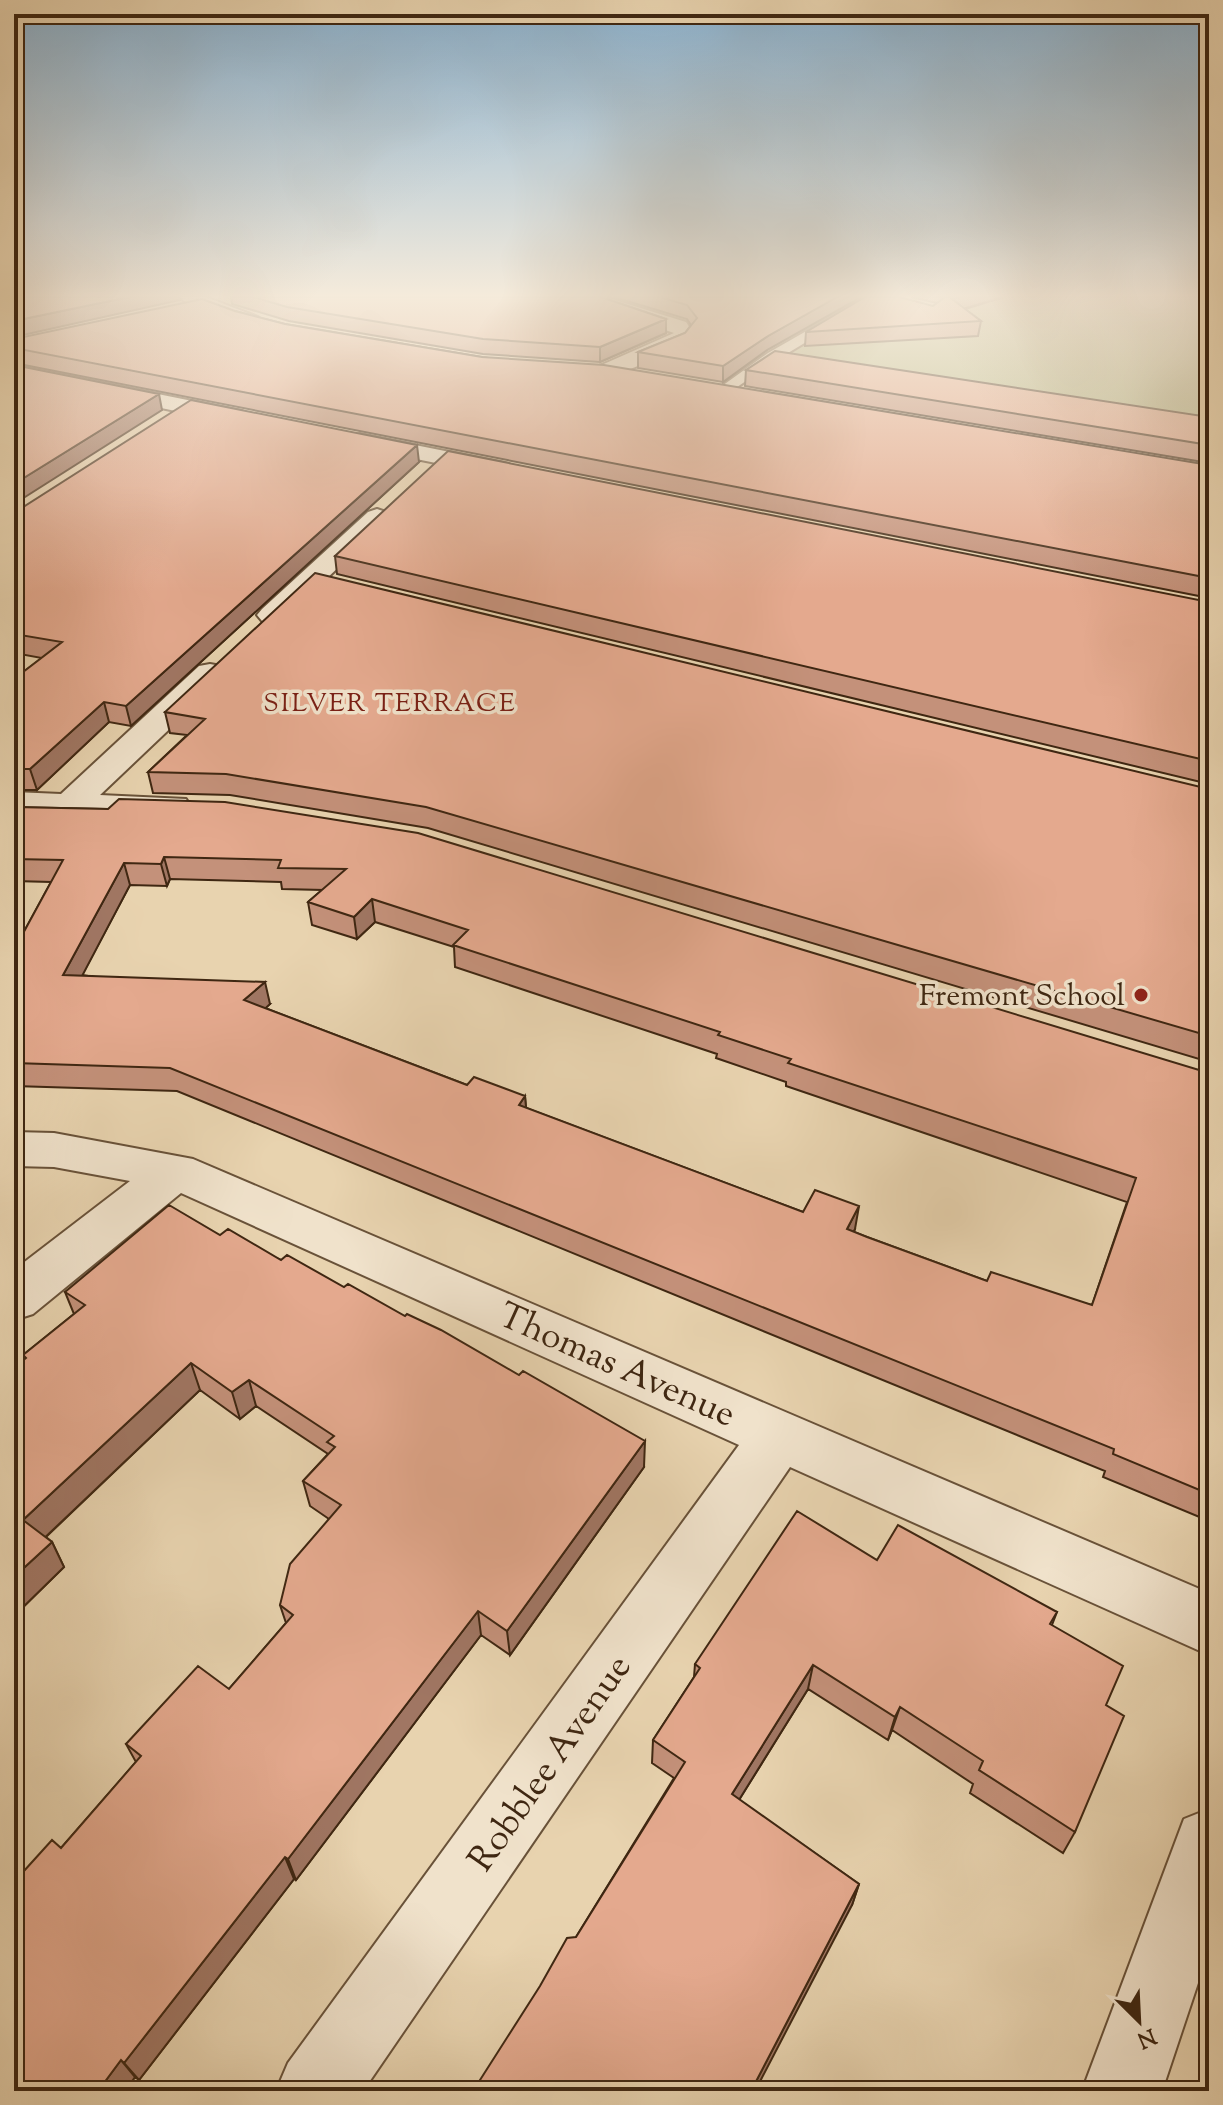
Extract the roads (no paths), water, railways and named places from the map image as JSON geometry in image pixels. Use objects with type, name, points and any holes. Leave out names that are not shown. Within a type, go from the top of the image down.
[{"type":"street","points":[[131,395],[262,422]]},
{"type":"street","points":[[748,395],[753,396]]},
{"type":"street","points":[[160,425],[188,407]]},
{"type":"street","points":[[337,437],[517,473]]},
{"type":"street","points":[[419,478],[441,458]]},
{"type":"street","points":[[253,633],[397,498]]},
{"type":"street","points":[[310,579],[341,587]]},
{"type":"street","points":[[69,805],[230,654]]},
{"type":"street","points":[[14,803],[216,808]]},
{"type":"street","name":"Thomas Avenue","points":[[14,1149],[54,1150],[176,1171],[1209,1624]]},
{"type":"street","points":[[14,1299],[176,1171]]},
{"type":"street","name":"Robblee Avenue","points":[[316,2091],[780,1434]]},
{"type":"street","points":[[1122,2091],[1209,1844]]},
{"type":"place","name":"Fremont School","points":[[1141,995]]},
{"type":"district","name":"SILVER TERRACE","points":[[390,702]]}]
